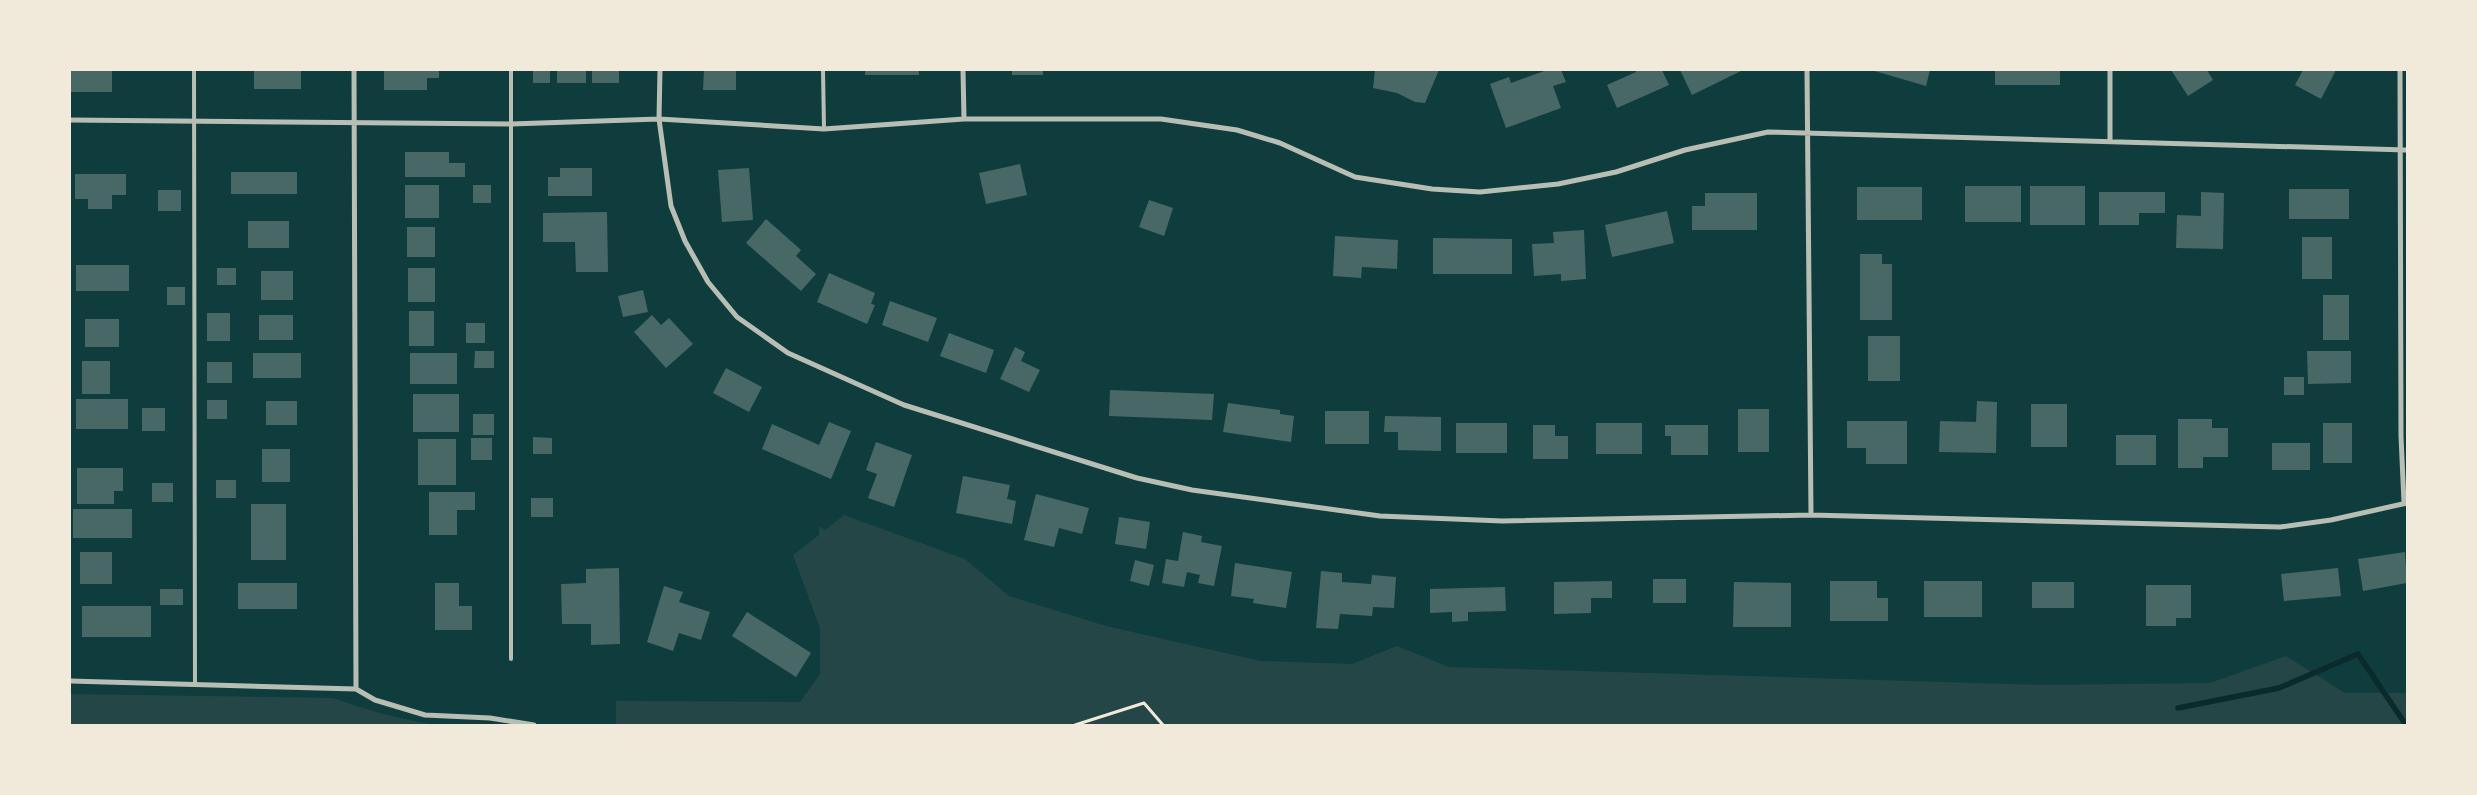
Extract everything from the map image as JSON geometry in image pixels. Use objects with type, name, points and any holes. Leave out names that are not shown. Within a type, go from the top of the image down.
[{"type":"street","points":[[354,70],[356,689]]},
{"type":"street","points":[[660,70],[658,119],[671,206],[685,241],[708,282],[736,317],[788,353],[904,405],[1137,478],[1192,490],[1380,516],[1502,521],[1811,515],[2280,527],[2331,520],[2406,503],[2401,436],[2400,70]]},
{"type":"street","points":[[964,70],[964,119]]},
{"type":"street","points":[[1807,70],[1811,515]]},
{"type":"street","points":[[2110,70],[2110,140]]},
{"type":"street","points":[[70,120],[512,124],[658,119],[824,128],[964,119],[1114,118],[1204,124],[1237,130],[1280,143],[1355,176],[1432,189],[1480,192],[1558,184],[1616,172],[1685,150],[1768,132],[2110,140],[2407,150]]},
{"type":"street","points":[[70,681],[356,689],[375,700],[425,715],[490,718],[534,725]]},
{"type":"lane","points":[[194,70],[195,685]]},
{"type":"lane","points":[[511,70],[512,659]]},
{"type":"lane","points":[[824,70],[824,128]]},
{"type":"path","points":[[1075,725],[1144,703],[1163,725]]},
{"type":"shaded area","points":[[844,515],[965,559],[1009,596],[1106,626],[1261,661],[1352,664],[1397,646],[1449,667],[2043,685],[2210,683],[2286,656],[2345,693],[2407,693],[2407,725],[616,725],[616,701],[800,702],[820,674],[820,628],[793,555],[819,535],[819,526],[825,530]]},
{"type":"shaded area","points":[[70,694],[333,698],[413,721],[440,725],[70,725]]},
{"type":"building","points":[[70,70],[112,70],[112,92],[70,92]]},
{"type":"building","points":[[254,70],[301,70],[301,89],[254,89]]},
{"type":"building","points":[[384,70],[439,70],[439,78],[427,78],[427,90],[384,90]]},
{"type":"building","points":[[533,70],[550,70],[550,83],[533,83]]},
{"type":"building","points":[[557,70],[586,70],[586,83],[557,83]]},
{"type":"building","points":[[592,70],[619,70],[619,83],[592,83]]},
{"type":"building","points":[[704,70],[736,70],[736,90],[703,90]]},
{"type":"building","points":[[865,70],[919,70],[919,75],[865,75]]},
{"type":"building","points":[[1012,70],[1043,70],[1043,75],[1012,75]]},
{"type":"building","points":[[1375,70],[1439,70],[1425,103],[1415,102],[1397,93],[1373,88]]},
{"type":"building","points":[[1547,70],[1561,70],[1566,82],[1553,86],[1561,108],[1506,128],[1490,84],[1509,77],[1511,83]]},
{"type":"building","points":[[1635,70],[1662,70],[1669,85],[1617,108],[1607,85],[1636,72]]},
{"type":"building","points":[[1680,70],[1743,70],[1692,95]]},
{"type":"building","points":[[1871,70],[1930,70],[1926,86]]},
{"type":"building","points":[[1995,70],[2060,70],[2060,85],[1995,85]]},
{"type":"building","points":[[2171,70],[2207,70],[2213,80],[2188,96]]},
{"type":"building","points":[[2303,70],[2336,70],[2321,99],[2295,85]]},
{"type":"building","points":[[405,152],[449,152],[449,163],[465,163],[465,177],[405,177]]},
{"type":"building","points":[[1020,164],[1027,195],[986,204],[979,173]]},
{"type":"building","points":[[560,168],[592,168],[592,196],[548,196],[548,177],[560,177]]},
{"type":"building","points":[[749,168],[753,220],[722,222],[718,170]]},
{"type":"building","points":[[231,172],[297,172],[297,194],[231,194]]},
{"type":"building","points":[[75,174],[126,174],[126,195],[112,195],[112,209],[88,209],[88,199],[75,199]]},
{"type":"building","points":[[405,185],[439,185],[439,218],[405,218]]},
{"type":"building","points":[[473,185],[491,185],[491,203],[473,203]]},
{"type":"building","points":[[1965,186],[2021,186],[2021,222],[1965,222]]},
{"type":"building","points":[[2030,186],[2085,186],[2085,225],[2030,225]]},
{"type":"building","points":[[1857,187],[1922,187],[1922,220],[1857,220]]},
{"type":"building","points":[[2289,189],[2349,189],[2349,219],[2289,219]]},
{"type":"building","points":[[158,190],[181,190],[181,211],[158,211]]},
{"type":"building","points":[[2099,192],[2165,192],[2165,213],[2139,213],[2139,225],[2099,225]]},
{"type":"building","points":[[2201,192],[2224,193],[2223,249],[2176,248],[2177,215],[2201,216]]},
{"type":"building","points":[[1705,193],[1757,193],[1757,230],[1692,230],[1692,206],[1705,206]]},
{"type":"building","points":[[1149,200],[1173,208],[1164,236],[1139,227]]},
{"type":"building","points":[[1667,211],[1674,243],[1612,257],[1605,225]]},
{"type":"building","points":[[607,212],[608,272],[576,272],[575,242],[543,242],[543,213]]},
{"type":"building","points":[[766,219],[801,250],[796,256],[816,274],[801,291],[746,243]]},
{"type":"building","points":[[248,221],[289,221],[289,248],[248,248]]},
{"type":"building","points":[[407,227],[435,227],[435,257],[407,257]]},
{"type":"building","points":[[1584,230],[1586,279],[1561,281],[1561,274],[1534,276],[1532,244],[1554,243],[1553,232]]},
{"type":"building","points":[[1335,236],[1398,240],[1397,269],[1362,267],[1361,278],[1333,276]]},
{"type":"building","points":[[2302,237],[2332,237],[2332,279],[2302,279]]},
{"type":"building","points":[[1433,238],[1512,239],[1512,274],[1433,274]]},
{"type":"building","points":[[1860,254],[1882,254],[1882,264],[1892,264],[1892,320],[1860,320]]},
{"type":"building","points":[[76,265],[129,265],[129,291],[76,291]]},
{"type":"building","points":[[217,268],[236,268],[236,285],[217,285]]},
{"type":"building","points":[[408,268],[435,268],[435,302],[408,302]]},
{"type":"building","points":[[261,271],[293,271],[293,300],[261,300]]},
{"type":"building","points":[[829,273],[875,293],[871,304],[875,305],[867,324],[817,302]]},
{"type":"building","points":[[167,287],[185,287],[185,305],[167,305]]},
{"type":"building","points":[[643,290],[648,312],[623,317],[618,296]]},
{"type":"building","points":[[2323,295],[2349,295],[2349,340],[2323,340]]},
{"type":"building","points":[[890,301],[937,318],[928,342],[882,325]]},
{"type":"building","points":[[409,311],[434,311],[434,346],[409,346]]},
{"type":"building","points":[[207,313],[230,313],[230,341],[207,341]]},
{"type":"building","points":[[259,315],[293,315],[293,340],[259,340]]},
{"type":"building","points":[[652,315],[661,325],[669,318],[693,344],[666,368],[634,332]]},
{"type":"building","points":[[85,319],[119,319],[119,347],[85,347]]},
{"type":"building","points":[[466,323],[485,323],[485,343],[466,343]]},
{"type":"building","points":[[949,333],[994,350],[986,373],[940,356]]},
{"type":"building","points":[[1868,336],[1900,336],[1900,381],[1868,381]]},
{"type":"building","points":[[1015,347],[1025,352],[1021,361],[1040,370],[1029,392],[1000,379]]},
{"type":"building","points":[[475,351],[494,351],[494,368],[474,368]]},
{"type":"building","points":[[2307,351],[2351,351],[2351,383],[2308,384]]},
{"type":"building","points":[[253,353],[301,353],[301,378],[253,378]]},
{"type":"building","points":[[410,353],[457,353],[457,384],[410,384]]},
{"type":"building","points":[[82,361],[110,361],[110,394],[82,394]]},
{"type":"building","points":[[207,362],[232,362],[232,383],[207,383]]},
{"type":"building","points":[[726,368],[762,387],[749,412],[713,393]]},
{"type":"building","points":[[2284,377],[2304,377],[2304,395],[2284,395]]},
{"type":"building","points":[[1110,390],[1214,394],[1212,420],[1109,416]]},
{"type":"building","points":[[413,394],[459,394],[459,432],[413,432]]},
{"type":"building","points":[[76,399],[128,399],[128,429],[76,429]]},
{"type":"building","points":[[207,400],[227,400],[227,419],[207,419]]},
{"type":"building","points":[[266,401],[297,401],[297,425],[266,425]]},
{"type":"building","points":[[1977,401],[1997,402],[1996,453],[1939,452],[1940,421],[1976,422]]},
{"type":"building","points":[[1228,403],[1280,410],[1280,414],[1294,416],[1291,442],[1223,432]]},
{"type":"building","points":[[2031,404],[2067,404],[2067,447],[2031,447]]},
{"type":"building","points":[[142,408],[165,408],[165,431],[142,431]]},
{"type":"building","points":[[1738,409],[1769,409],[1769,452],[1738,452]]},
{"type":"building","points":[[1325,411],[1369,411],[1369,444],[1325,444]]},
{"type":"building","points":[[473,414],[494,414],[494,435],[473,435]]},
{"type":"building","points":[[1385,416],[1441,417],[1441,451],[1398,450],[1398,432],[1384,432]]},
{"type":"building","points":[[2178,419],[2212,419],[2212,428],[2228,428],[2228,457],[2203,457],[2203,468],[2178,468]]},
{"type":"building","points":[[1847,421],[1907,421],[1907,464],[1866,464],[1866,448],[1847,448]]},
{"type":"building","points":[[829,422],[851,431],[831,479],[762,449],[772,424],[819,445]]},
{"type":"building","points":[[1456,423],[1507,423],[1507,453],[1456,453]]},
{"type":"building","points":[[1596,423],[1642,423],[1642,454],[1596,454]]},
{"type":"building","points":[[2323,423],[2352,423],[2352,463],[2323,463]]},
{"type":"building","points":[[1533,425],[1555,425],[1555,436],[1568,436],[1568,459],[1533,459]]},
{"type":"building","points":[[1665,425],[1708,425],[1708,455],[1671,455],[1671,436],[1665,436]]},
{"type":"building","points":[[2116,435],[2156,435],[2156,465],[2116,465]]},
{"type":"building","points":[[533,437],[552,438],[552,454],[533,454]]},
{"type":"building","points":[[471,438],[492,438],[492,460],[471,460]]},
{"type":"building","points":[[418,439],[456,439],[456,485],[418,485]]},
{"type":"building","points":[[876,442],[912,455],[894,507],[868,498],[877,474],[866,470]]},
{"type":"building","points":[[2272,443],[2310,443],[2310,470],[2272,470]]},
{"type":"building","points":[[262,449],[290,449],[290,482],[262,482]]},
{"type":"building","points":[[77,468],[123,468],[123,491],[114,491],[114,504],[77,504]]},
{"type":"building","points":[[963,476],[1010,485],[1007,499],[1016,501],[1012,524],[956,513]]},
{"type":"building","points":[[216,480],[236,480],[236,498],[216,498]]},
{"type":"building","points":[[152,483],[173,483],[173,502],[152,502]]},
{"type":"building","points":[[429,492],[475,492],[475,510],[457,510],[457,535],[429,535]]},
{"type":"building","points":[[1036,494],[1089,508],[1082,534],[1059,528],[1054,547],[1024,540]]},
{"type":"building","points":[[531,498],[553,498],[553,517],[531,517]]},
{"type":"building","points":[[251,504],[286,504],[286,560],[251,560]]},
{"type":"building","points":[[73,509],[132,509],[132,538],[73,538]]},
{"type":"building","points":[[1119,517],[1150,522],[1146,549],[1115,544]]},
{"type":"building","points":[[1183,532],[1202,536],[1201,542],[1222,546],[1214,586],[1198,583],[1200,575],[1187,572],[1184,587],[1162,583],[1166,559],[1178,561]]},
{"type":"building","points":[[80,552],[112,552],[112,584],[80,584]]},
{"type":"building","points":[[2405,552],[2407,583],[2363,591],[2358,559]]},
{"type":"building","points":[[1135,560],[1154,565],[1149,586],[1130,581]]},
{"type":"building","points":[[1235,563],[1292,572],[1286,608],[1253,603],[1254,599],[1231,596]]},
{"type":"building","points":[[619,568],[620,644],[591,645],[591,624],[562,624],[561,584],[586,583],[586,569]]},
{"type":"building","points":[[2338,568],[2341,596],[2284,601],[2281,574]]},
{"type":"building","points":[[1321,571],[1342,573],[1342,582],[1371,584],[1372,575],[1396,577],[1394,608],[1373,607],[1372,616],[1340,614],[1338,629],[1316,628]]},
{"type":"building","points":[[1653,579],[1686,579],[1686,603],[1653,603]]},
{"type":"building","points":[[1612,581],[1612,598],[1591,598],[1591,613],[1554,614],[1554,582]]},
{"type":"building","points":[[1830,581],[1877,581],[1877,598],[1888,598],[1888,621],[1830,621]]},
{"type":"building","points":[[1924,581],[1982,581],[1982,617],[1924,617]]},
{"type":"building","points":[[1734,582],[1791,583],[1791,627],[1733,627]]},
{"type":"building","points":[[2032,582],[2074,582],[2074,608],[2032,608]]},
{"type":"building","points":[[238,583],[297,583],[297,609],[238,609]]},
{"type":"building","points":[[435,583],[459,583],[459,606],[472,606],[472,630],[435,630]]},
{"type":"building","points":[[2146,585],[2191,585],[2191,618],[2176,618],[2176,626],[2146,626]]},
{"type":"building","points":[[664,586],[683,592],[679,602],[710,612],[701,640],[679,633],[673,651],[647,642]]},
{"type":"building","points":[[1505,587],[1506,611],[1468,612],[1468,621],[1452,622],[1452,612],[1430,613],[1430,589]]},
{"type":"building","points":[[160,589],[183,589],[183,605],[160,605]]},
{"type":"building","points":[[82,606],[151,606],[151,637],[82,637]]},
{"type":"building","points":[[747,612],[811,653],[796,677],[732,636]]},
{"type":"waterway","points":[[2178,708],[2279,688],[2358,654],[2406,725]]}]
